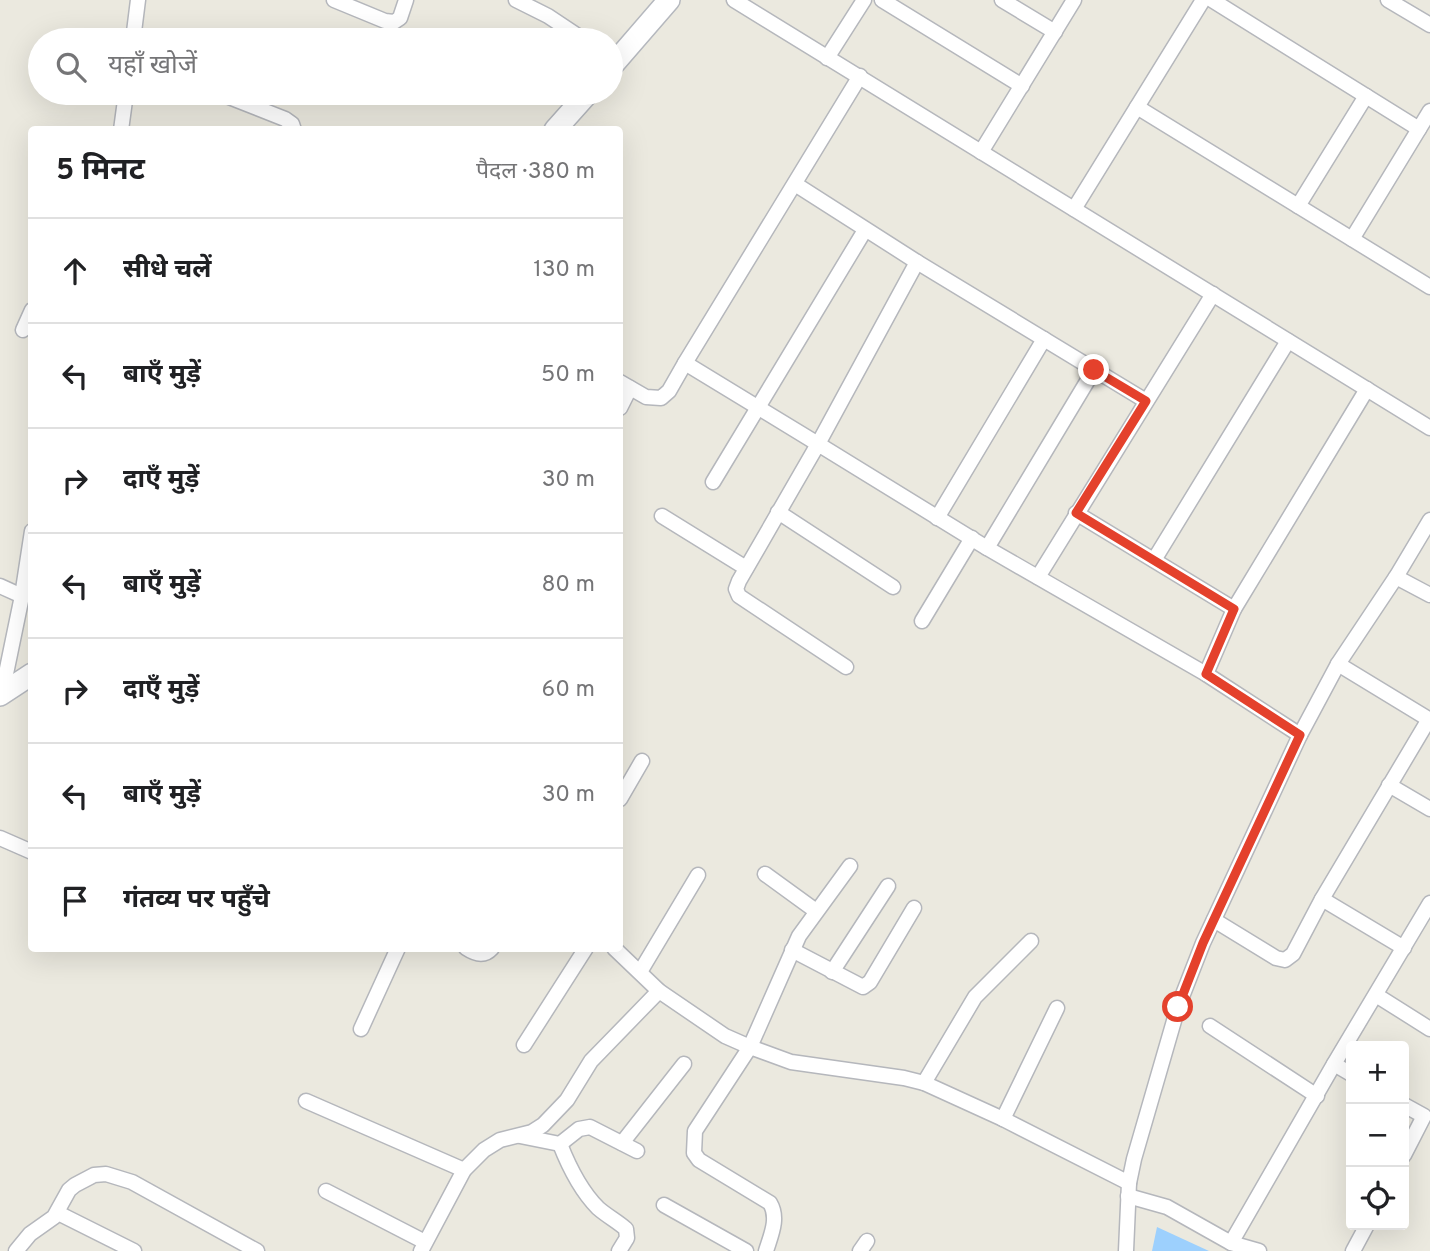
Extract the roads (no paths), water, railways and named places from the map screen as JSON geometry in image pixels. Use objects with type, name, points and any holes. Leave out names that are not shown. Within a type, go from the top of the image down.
[{"type":"street","points":[[134,28],[138,0]]},
{"type":"street","points":[[334,0],[385,21],[394,22],[400,18],[406,0]]},
{"type":"street","points":[[516,0],[566,28]]},
{"type":"street","points":[[623,52],[669,0]]},
{"type":"street","points":[[734,0],[1430,428]]},
{"type":"street","points":[[827,58],[864,0]]},
{"type":"street","points":[[882,0],[1022,86]]},
{"type":"street","points":[[1002,0],[1055,32]]},
{"type":"street","points":[[981,152],[1074,0]]},
{"type":"street","points":[[1074,209],[1203,0]]},
{"type":"street","points":[[1212,0],[1419,129]]},
{"type":"street","points":[[1388,0],[1430,25]]},
{"type":"street","points":[[625,385],[646,397],[661,398],[669,390],[860,76]]},
{"type":"street","points":[[1298,206],[1366,96]]},
{"type":"street","points":[[122,126],[124,105]]},
{"type":"street","points":[[249,105],[285,119],[293,126]]},
{"type":"street","points":[[559,126],[577,105]]},
{"type":"street","points":[[1137,107],[1430,287]]},
{"type":"street","points":[[1352,239],[1430,111]]},
{"type":"street","points":[[794,184],[1146,401]]},
{"type":"street","points":[[713,482],[865,230]]},
{"type":"street","points":[[846,667],[739,596],[736,589],[917,262]]},
{"type":"street","points":[[1038,577],[1213,295]]},
{"type":"street","points":[[23,330],[28,319]]},
{"type":"street","points":[[937,518],[1044,339]]},
{"type":"street","points":[[1154,560],[1288,341]]},
{"type":"street","points":[[685,363],[987,548],[1206,674],[1300,735]]},
{"type":"street","points":[[987,548],[1094,370]]},
{"type":"street","points":[[1206,674],[1234,609],[1367,389]]},
{"type":"street","points":[[778,512],[893,587]]},
{"type":"street","points":[[1076,513],[1234,609]]},
{"type":"street","points":[[662,516],[746,568]]},
{"type":"street","points":[[1126,1251],[1129,1189],[1134,1159],[1178,1007],[1214,920],[1300,735],[1338,664],[1430,520]]},
{"type":"street","points":[[922,621],[972,538]]},
{"type":"street","points":[[1,694],[28,557]]},
{"type":"street","points":[[1396,577],[1430,595]]},
{"type":"street","points":[[0,586],[22,596]]},
{"type":"street","points":[[1214,920],[1276,958],[1285,960],[1293,954],[1322,899],[1429,720],[1338,664]]},
{"type":"street","points":[[1,694],[28,677]]},
{"type":"street","points":[[623,794],[642,761]]},
{"type":"street","points":[[1389,785],[1430,809]]},
{"type":"street","points":[[0,838],[28,850]]},
{"type":"street","points":[[766,1251],[775,1221],[770,1203],[699,1160],[694,1153],[695,1131],[750,1047],[792,950],[816,911],[850,866]]},
{"type":"street","points":[[640,972],[698,874]]},
{"type":"street","points":[[765,874],[816,911]]},
{"type":"street","points":[[832,972],[888,886]]},
{"type":"street","points":[[1322,899],[1404,948]]},
{"type":"street","points":[[1231,1243],[1430,903]]},
{"type":"street","points":[[792,950],[863,987],[870,982],[914,908]]},
{"type":"street","points":[[924,1083],[975,997],[1031,941]]},
{"type":"street","points":[[361,1029],[396,952]]},
{"type":"street","points":[[524,1045],[583,952]]},
{"type":"street","points":[[618,952],[659,991],[725,1035],[750,1047],[791,1062],[924,1083],[1003,1119],[1231,1243],[1259,1251]]},
{"type":"street","points":[[326,1191],[423,1247],[464,1170],[484,1150],[500,1140],[532,1132],[555,1114],[591,1061],[659,991]]},
{"type":"street","points":[[1376,995],[1430,1029]]},
{"type":"street","points":[[1003,1119],[1057,1008]]},
{"type":"street","points":[[1210,1026],[1317,1096]]},
{"type":"street","points":[[622,1143],[684,1064]]},
{"type":"street","points":[[1334,1064],[1346,1071]]},
{"type":"street","points":[[306,1101],[464,1170]]},
{"type":"street","points":[[1409,1108],[1427,1118],[1409,1147]]},
{"type":"street","points":[[519,1136],[560,1144],[579,1129],[590,1127],[637,1151]]},
{"type":"street","points":[[560,1144],[570,1169],[590,1198],[626,1229],[627,1238],[619,1251]]},
{"type":"street","points":[[16,1251],[30,1234],[58,1213],[69,1190],[93,1175],[106,1174],[132,1182],[257,1251]]},
{"type":"street","points":[[664,1205],[746,1251]]},
{"type":"street","points":[[58,1213],[134,1251]]},
{"type":"street","points":[[1353,1251],[1364,1230]]},
{"type":"water","points":[[1157,1227],[1209,1251],[1152,1251]]}]
